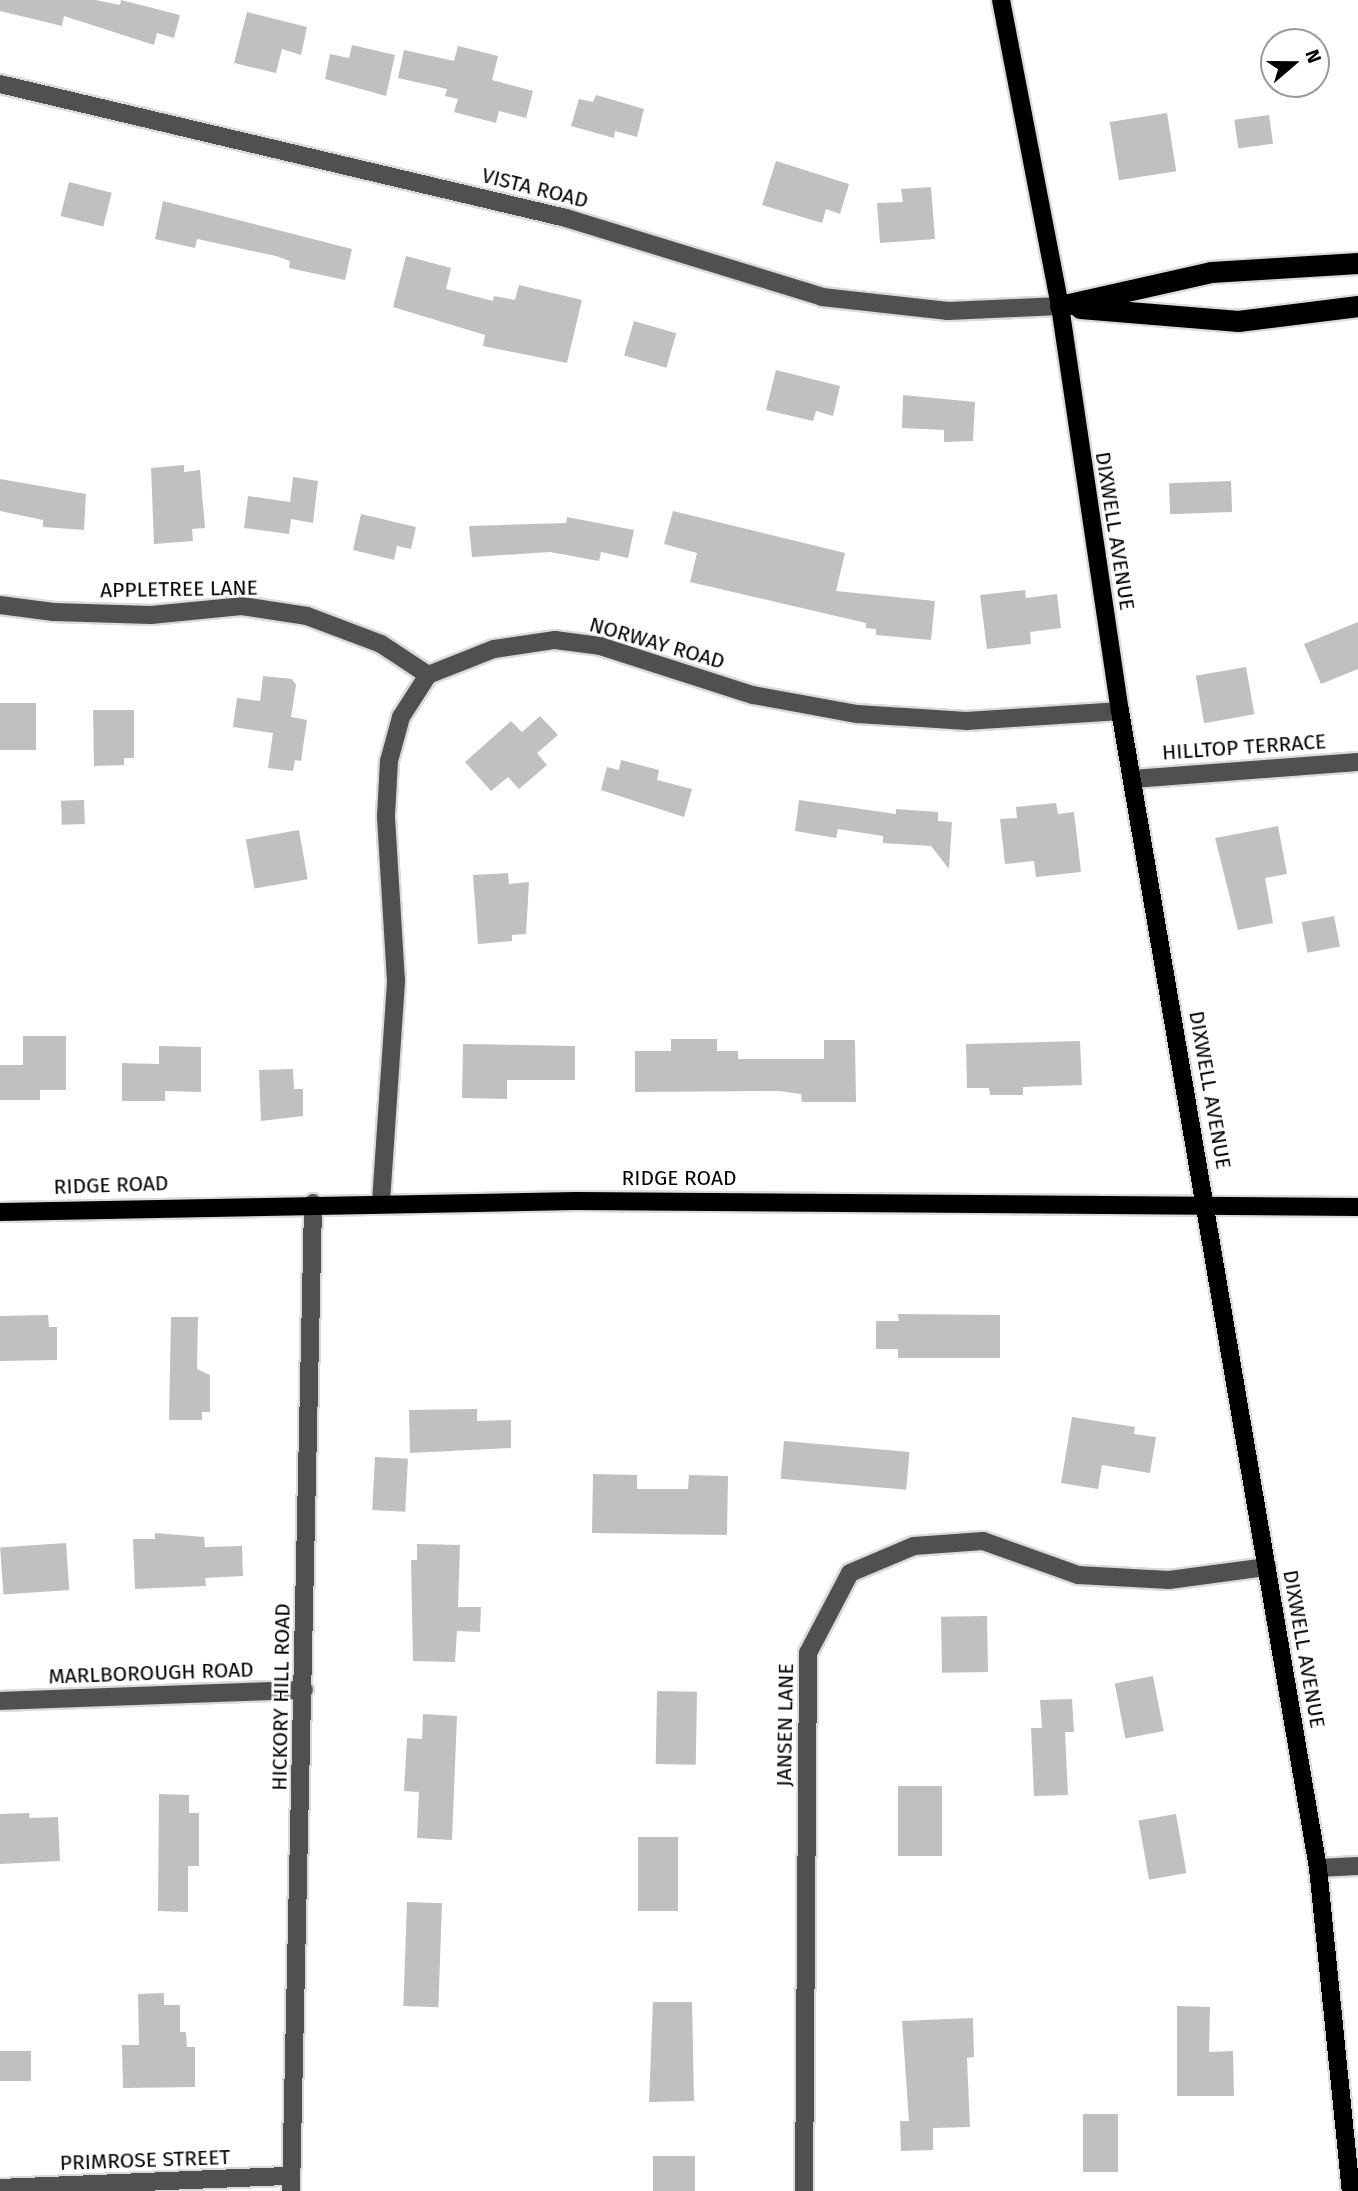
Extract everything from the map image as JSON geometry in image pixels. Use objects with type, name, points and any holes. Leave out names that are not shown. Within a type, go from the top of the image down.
[{"type":"highway","points":[[1060,306],[1212,272],[1358,263]]},
{"type":"highway","points":[[1060,306],[1238,321],[1358,306]]},
{"type":"main road","name":"DIXWELL AVENUE","points":[[1001,0],[1060,306],[1120,711],[1318,1868],[1353,2181]]},
{"type":"main road","name":"RIDGE ROAD","points":[[0,1212],[381,1202],[1358,1207]]},
{"type":"street","name":"VISTA ROAD","points":[[0,84],[566,218],[822,296],[948,311],[1060,306]]},
{"type":"street","name":"APPLETREE LANE","points":[[0,605],[54,612],[151,615],[242,606],[307,615],[381,644],[428,675]]},
{"type":"street","name":"NORWAY ROAD","points":[[428,675],[494,649],[555,640],[600,646],[753,695],[857,714],[967,720],[1120,711]]},
{"type":"street","points":[[381,1202],[396,981],[386,816],[389,761],[401,717],[428,675]]},
{"type":"street","name":"HILLTOP TERRACE","points":[[1132,779],[1358,762]]},
{"type":"street","name":"HICKORY HILL ROAD","points":[[291,2184],[313,1203]]},
{"type":"street","name":"JANSEN LANE","points":[[804,2191],[808,1653],[850,1573],[914,1546],[984,1541],[1078,1575],[1169,1580],[1267,1567]]},
{"type":"street","name":"MARLBOROUGH ROAD","points":[[0,1701],[304,1690]]},
{"type":"street","points":[[1318,1868],[1358,1866]]},
{"type":"street","name":"PRIMROSE STREET","points":[[0,2188],[291,2184]]},
{"type":"building","points":[[0,0],[95,0],[120,5],[121,0],[180,15],[174,38],[157,33],[154,45],[64,16],[62,26],[0,11]]},
{"type":"building","points":[[247,12],[307,27],[301,55],[282,49],[276,73],[234,63]]},
{"type":"building","points":[[352,45],[395,55],[386,96],[325,79],[330,54],[349,58]]},
{"type":"building","points":[[458,46],[498,56],[492,80],[533,91],[526,118],[499,111],[496,123],[454,112],[458,99],[445,96],[447,89],[398,78],[404,50],[454,61]]},
{"type":"building","points":[[596,95],[644,109],[637,137],[615,131],[614,138],[571,126],[579,99],[593,102]]},
{"type":"building","points":[[1167,113],[1176,171],[1119,180],[1110,122]]},
{"type":"building","points":[[1269,115],[1273,144],[1238,149],[1234,120]]},
{"type":"building","points":[[776,161],[849,184],[840,214],[826,209],[822,223],[762,205]]},
{"type":"building","points":[[69,182],[112,193],[103,227],[61,216]]},
{"type":"building","points":[[931,187],[935,239],[880,243],[877,203],[903,202],[901,189]]},
{"type":"building","points":[[163,201],[352,249],[345,280],[289,268],[290,261],[276,256],[197,239],[195,248],[155,239]]},
{"type":"building","points":[[406,256],[451,268],[446,289],[493,301],[494,296],[515,300],[519,285],[582,300],[567,363],[483,346],[485,335],[393,307]]},
{"type":"building","points":[[634,321],[676,333],[666,368],[624,356]]},
{"type":"building","points":[[776,370],[840,386],[833,416],[816,411],[813,421],[766,410]]},
{"type":"building","points":[[903,395],[975,402],[973,441],[944,442],[944,430],[902,428]]},
{"type":"building","points":[[184,465],[184,472],[200,470],[205,528],[192,529],[193,541],[154,544],[151,468]]},
{"type":"building","points":[[293,477],[318,481],[313,523],[291,519],[289,534],[244,528],[248,496],[290,502]]},
{"type":"building","points":[[0,479],[86,494],[84,530],[43,527],[43,520],[0,511]]},
{"type":"building","points":[[1231,481],[1232,512],[1170,514],[1169,483]]},
{"type":"building","points":[[673,511],[845,553],[836,591],[935,601],[931,640],[876,635],[876,629],[866,628],[866,623],[690,582],[697,553],[664,544]]},
{"type":"building","points":[[361,514],[416,527],[411,549],[397,546],[394,560],[353,550]]},
{"type":"building","points":[[567,517],[634,530],[628,558],[601,552],[599,561],[550,552],[472,557],[469,526],[566,523]]},
{"type":"building","points":[[1025,590],[1026,598],[1057,594],[1061,628],[1030,632],[1031,644],[987,649],[980,595]]},
{"type":"building","points":[[1358,622],[1358,669],[1321,684],[1304,644]]},
{"type":"building","points":[[1246,667],[1254,714],[1204,723],[1196,676]]},
{"type":"building","points":[[263,676],[292,679],[296,685],[291,717],[307,720],[301,761],[295,760],[293,771],[268,768],[273,733],[233,727],[237,698],[260,701]]},
{"type":"building","points":[[0,703],[36,703],[36,750],[0,750]]},
{"type":"building","points":[[93,710],[134,710],[134,758],[124,758],[124,765],[94,766]]},
{"type":"building","points":[[540,716],[558,735],[537,753],[547,765],[519,789],[508,777],[491,791],[465,762],[511,721],[522,732]]},
{"type":"building","points":[[621,760],[659,770],[657,780],[692,789],[684,817],[601,790],[607,767],[619,770]]},
{"type":"building","points":[[84,800],[85,824],[62,825],[61,801]]},
{"type":"building","points":[[799,800],[896,814],[896,809],[938,812],[938,821],[952,822],[949,869],[931,846],[883,843],[883,836],[838,829],[836,838],[795,831]]},
{"type":"building","points":[[1056,803],[1058,814],[1074,812],[1081,872],[1036,877],[1034,861],[1005,864],[1000,819],[1017,818],[1016,807]]},
{"type":"building","points":[[1278,826],[1287,874],[1265,878],[1273,923],[1238,930],[1215,838]]},
{"type":"building","points":[[299,830],[308,879],[255,889],[246,839]]},
{"type":"building","points":[[508,873],[509,884],[529,882],[526,934],[512,935],[512,941],[478,944],[473,875]]},
{"type":"building","points":[[1334,916],[1340,946],[1308,953],[1302,922]]},
{"type":"building","points":[[23,1036],[66,1036],[66,1090],[40,1090],[40,1100],[0,1100],[0,1065],[23,1065]]},
{"type":"building","points":[[671,1039],[717,1039],[717,1051],[738,1051],[738,1059],[824,1059],[824,1040],[855,1040],[856,1102],[802,1102],[801,1094],[779,1091],[635,1092],[635,1051],[671,1051]]},
{"type":"building","points":[[1080,1041],[1082,1085],[1023,1087],[1023,1095],[990,1095],[989,1088],[967,1088],[966,1044]]},
{"type":"building","points":[[463,1044],[575,1046],[575,1080],[507,1080],[507,1099],[462,1098]]},
{"type":"building","points":[[159,1046],[201,1047],[201,1092],[165,1091],[165,1101],[122,1101],[122,1063],[159,1064]]},
{"type":"building","points":[[293,1069],[294,1089],[303,1089],[303,1116],[261,1121],[259,1070]]},
{"type":"building","points":[[898,1314],[1000,1315],[1000,1358],[898,1358],[898,1349],[876,1349],[876,1321],[899,1321]]},
{"type":"building","points":[[48,1315],[49,1327],[57,1327],[57,1360],[0,1361],[0,1316]]},
{"type":"building","points":[[171,1317],[198,1317],[197,1369],[210,1375],[210,1412],[202,1412],[202,1420],[169,1420]]},
{"type":"building","points":[[477,1409],[477,1421],[511,1420],[511,1448],[410,1453],[409,1410]]},
{"type":"building","points":[[1072,1417],[1135,1427],[1134,1434],[1156,1437],[1150,1473],[1102,1465],[1098,1489],[1061,1483]]},
{"type":"building","points":[[784,1441],[910,1452],[906,1490],[781,1479]]},
{"type":"building","points":[[375,1457],[408,1459],[405,1512],[372,1510]]},
{"type":"building","points":[[593,1474],[637,1475],[637,1489],[688,1489],[689,1475],[728,1476],[727,1535],[592,1533]]},
{"type":"building","points":[[155,1533],[204,1537],[205,1547],[242,1546],[243,1576],[205,1578],[206,1586],[135,1589],[133,1539],[155,1539]]},
{"type":"building","points":[[66,1543],[69,1590],[3,1594],[0,1548]]},
{"type":"building","points":[[417,1544],[460,1545],[458,1607],[481,1607],[480,1632],[457,1631],[455,1662],[413,1661],[411,1560],[417,1560]]},
{"type":"building","points":[[987,1616],[988,1672],[942,1673],[941,1617]]},
{"type":"building","points":[[1153,1676],[1164,1731],[1125,1738],[1115,1683]]},
{"type":"building","points":[[657,1691],[697,1692],[696,1765],[656,1764]]},
{"type":"building","points":[[1072,1699],[1074,1732],[1065,1732],[1068,1795],[1034,1796],[1031,1728],[1042,1728],[1040,1700]]},
{"type":"building","points":[[423,1714],[457,1716],[452,1840],[417,1838],[419,1792],[404,1791],[407,1738],[422,1739]]},
{"type":"building","points":[[898,1786],[942,1786],[942,1856],[898,1856]]},
{"type":"building","points":[[159,1794],[189,1795],[189,1813],[199,1813],[199,1866],[188,1866],[188,1912],[158,1911]]},
{"type":"building","points":[[29,1813],[29,1818],[58,1817],[60,1861],[0,1864],[0,1814]]},
{"type":"building","points":[[1176,1814],[1186,1873],[1149,1880],[1139,1821]]},
{"type":"building","points":[[638,1837],[678,1837],[678,1911],[638,1911]]},
{"type":"building","points":[[407,1902],[442,1903],[438,2007],[403,2006]]},
{"type":"building","points":[[164,1993],[164,2005],[180,2005],[180,2032],[186,2032],[187,2047],[195,2047],[195,2087],[123,2088],[122,2045],[139,2045],[138,1994]]},
{"type":"building","points":[[653,2002],[692,2002],[694,2101],[649,2102]]},
{"type":"building","points":[[1177,2006],[1210,2007],[1209,2052],[1233,2051],[1234,2096],[1177,2096]]},
{"type":"building","points":[[973,2018],[974,2057],[967,2058],[970,2127],[933,2128],[933,2150],[901,2151],[900,2121],[909,2121],[902,2021]]},
{"type":"building","points":[[0,2051],[31,2051],[31,2081],[0,2081]]},
{"type":"building","points":[[1083,2114],[1118,2114],[1118,2172],[1083,2172]]},
{"type":"building","points":[[653,2156],[695,2156],[695,2191],[653,2191]]}]
